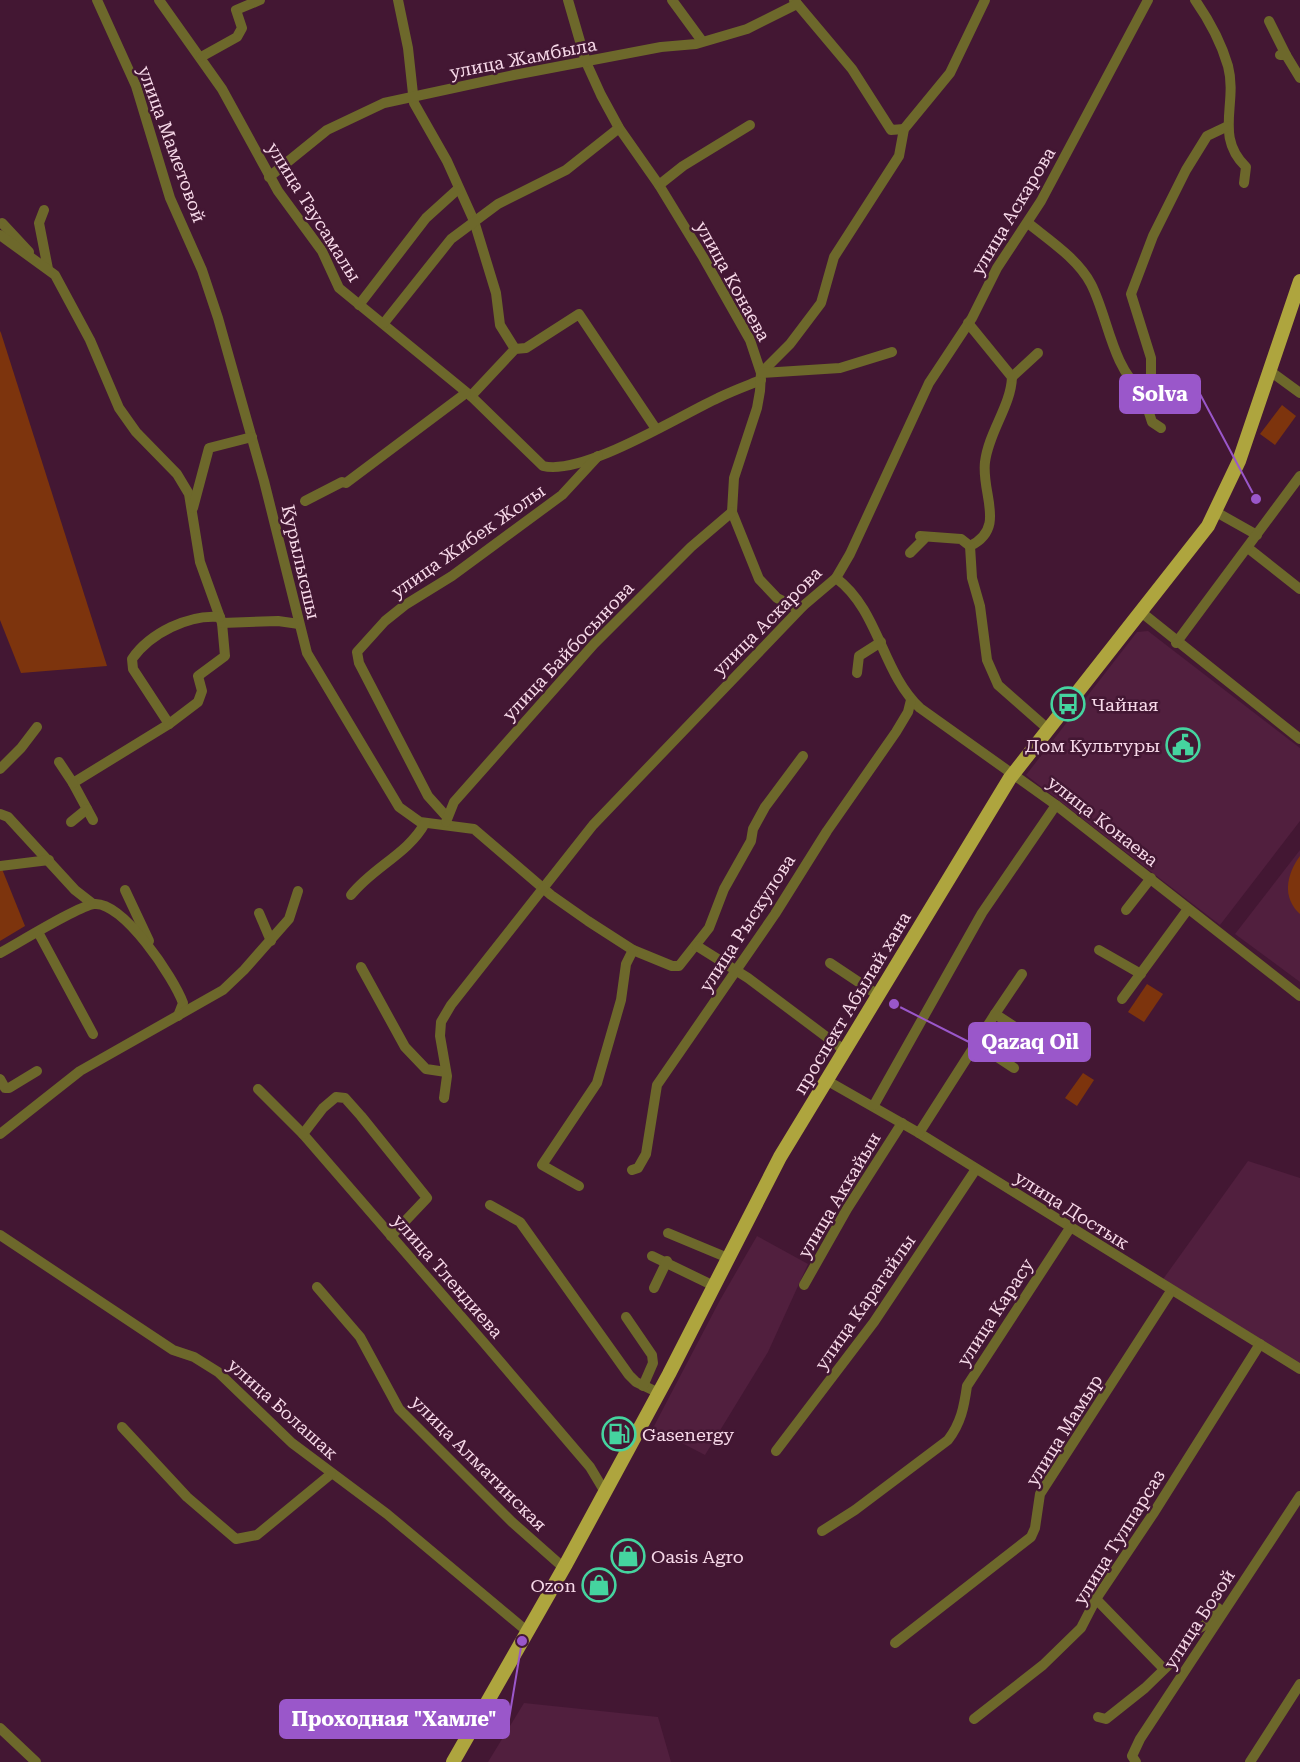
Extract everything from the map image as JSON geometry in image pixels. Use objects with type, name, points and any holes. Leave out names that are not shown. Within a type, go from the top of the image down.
[{"type":"main road","name":"проспект Абылай хана","points":[[453,1762],[564,1568],[659,1393],[780,1157],[878,994],[1014,773],[1197,542],[1216,512],[1239,461],[1300,281]]},
{"type":"street","name":"улица Маметовой","points":[[97,0],[136,86],[170,198],[212,300]]},
{"type":"street","name":"улица Таусамалы","points":[[159,0],[222,90],[269,177],[322,251],[339,288],[469,395],[543,466],[552,468],[598,455]]},
{"type":"street","points":[[201,57],[237,38],[242,28],[236,10],[260,0]]},
{"type":"street","points":[[398,0],[408,48],[412,95],[423,122],[447,160],[474,221],[496,293],[500,325],[515,349]]},
{"type":"street","name":"улица Конаева","points":[[568,0],[586,62],[619,128],[659,185],[750,340],[761,376],[757,408],[734,478],[732,512],[759,579],[777,598],[795,607],[803,606]]},
{"type":"street","points":[[672,0],[702,41]]},
{"type":"street","name":"улица Жибек Жолы","points":[[448,822],[428,796],[359,663],[357,652],[379,627],[405,605],[452,576],[562,495],[598,455],[656,429],[761,376],[794,340],[821,303],[834,257],[899,156],[904,129],[950,72],[985,0]]},
{"type":"street","name":"улица Аскарова","points":[[444,1098],[446,1072],[440,1036],[441,1022],[542,887],[632,783],[803,606],[836,578],[861,535],[929,383],[968,323],[997,268],[1028,223],[1090,112],[1148,0]]},
{"type":"street","points":[[1195,0],[1213,26],[1228,67],[1231,98],[1228,126],[1232,150],[1246,167],[1244,183]]},
{"type":"street","points":[[796,2],[852,69],[883,121],[891,130],[904,129]]},
{"type":"street","name":"улица Жамбыла","points":[[269,177],[327,130],[384,103],[412,95],[702,41],[747,29],[796,2]]},
{"type":"street","points":[[1269,21],[1283,55],[1300,78]]},
{"type":"street","points":[[659,185],[683,166],[750,125]]},
{"type":"street","points":[[1142,391],[1151,375],[1151,358],[1131,294],[1153,236],[1186,170],[1207,136],[1228,126]]},
{"type":"street","points":[[384,323],[442,248],[474,221],[498,204],[566,170],[619,128]]},
{"type":"street","points":[[359,305],[426,218],[459,189]]},
{"type":"street","points":[[44,210],[39,223],[48,269]]},
{"type":"street","points":[[2,223],[22,243],[31,257]]},
{"type":"street","points":[[1028,223],[1060,249],[1090,282],[1127,372],[1142,391],[1152,422],[1161,428]]},
{"type":"street","points":[[0,235],[54,275],[90,340],[120,408],[136,432],[177,474],[189,494],[200,562],[221,620],[224,659],[198,676],[202,691],[198,702],[169,724],[73,783]]},
{"type":"street","name":"Курылысшы","points":[[212,300],[252,437],[298,610],[299,624],[307,653],[392,800],[404,811],[425,823]]},
{"type":"street","points":[[305,501],[342,482],[346,483],[374,465],[469,395],[515,349],[526,348],[579,314],[656,429]]},
{"type":"street","points":[[968,323],[1012,377]]},
{"type":"street","points":[[761,376],[840,368],[892,352]]},
{"type":"street","points":[[970,546],[982,540],[989,529],[991,510],[987,496],[985,462],[990,436],[1006,402],[1012,377],[1038,353]]},
{"type":"street","points":[[1270,371],[1300,393]]},
{"type":"street","points":[[192,510],[209,448],[252,437]]},
{"type":"street","points":[[1176,643],[1300,476]]},
{"type":"street","name":"улица Байбосынова","points":[[448,822],[474,777],[571,669],[691,547],[732,512]]},
{"type":"street","points":[[1216,512],[1257,535]]},
{"type":"street","points":[[910,553],[922,537],[961,539],[970,546],[972,578],[980,606],[987,660],[998,685],[1048,729]]},
{"type":"street","points":[[1248,548],[1300,588]]},
{"type":"street","name":"улица Конаева","points":[[836,578],[857,599],[881,642],[895,675],[911,700],[934,720],[1014,773],[1300,996]]},
{"type":"street","points":[[1141,612],[1176,643],[1300,740]]},
{"type":"street","points":[[169,724],[133,669],[132,659],[140,648],[160,633],[202,615],[221,620],[278,621],[299,624]]},
{"type":"street","points":[[857,673],[859,656],[881,642]]},
{"type":"street","name":"улица Рыскулова","points":[[632,1170],[638,1168],[646,1154],[657,1085],[730,978],[737,972],[827,831],[896,732],[908,712],[911,700]]},
{"type":"street","points":[[0,769],[21,748],[37,727]]},
{"type":"street","points":[[351,895],[379,866],[408,847],[425,823],[448,822],[474,829],[542,887],[633,950],[672,966],[679,966],[697,946],[715,917],[724,889],[751,840],[753,829],[765,807],[803,756]]},
{"type":"street","points":[[59,762],[93,820]]},
{"type":"street","points":[[874,1105],[982,913],[1056,805]]},
{"type":"street","points":[[0,807],[4,815],[83,897],[93,904],[111,909],[154,952]]},
{"type":"street","points":[[71,822],[87,809]]},
{"type":"street","points":[[0,866],[49,860]]},
{"type":"street","points":[[1126,910],[1151,878]]},
{"type":"street","points":[[125,890],[154,952],[180,995],[183,1003],[178,1016]]},
{"type":"street","points":[[0,1134],[80,1071],[223,990],[290,919],[298,891]]},
{"type":"street","points":[[0,953],[93,904]]},
{"type":"street","points":[[1122,999],[1188,909]]},
{"type":"street","points":[[259,913],[271,941]]},
{"type":"street","points":[[38,932],[93,1034]]},
{"type":"street","points":[[697,946],[737,972],[844,1050]]},
{"type":"street","points":[[579,1186],[542,1165],[597,1083],[621,1000],[626,964],[633,950]]},
{"type":"street","points":[[1099,950],[1141,974]]},
{"type":"street","points":[[830,963],[878,994]]},
{"type":"street","points":[[361,967],[410,1053],[426,1069],[446,1072]]},
{"type":"street","points":[[919,1133],[1022,974]]},
{"type":"street","points":[[995,1014],[1047,1047]]},
{"type":"street","points":[[976,1043],[1014,1068]]},
{"type":"street","points":[[0,1079],[5,1088],[9,1088],[38,1071]]},
{"type":"street","name":"улица Достык","points":[[826,1080],[874,1105],[1300,1369]]},
{"type":"street","name":"улица Тлендиева","points":[[258,1089],[303,1134],[590,1467],[605,1492]]},
{"type":"street","points":[[303,1134],[323,1108],[336,1097],[345,1098],[361,1116],[427,1198],[391,1236]]},
{"type":"street","name":"улица Аккайын","points":[[804,1286],[847,1209],[902,1123]]},
{"type":"street","name":"улица Карагайлы","points":[[776,1451],[874,1322],[976,1169]]},
{"type":"street","points":[[490,1205],[520,1222],[629,1375],[643,1386],[659,1393]]},
{"type":"street","name":"улица Карасу","points":[[822,1531],[864,1504],[948,1440],[958,1428],[967,1386],[1070,1228]]},
{"type":"street","points":[[668,1233],[728,1258]]},
{"type":"street","name":"улица Болашак","points":[[0,1235],[173,1350],[194,1357],[218,1372],[292,1443],[387,1514],[528,1632]]},
{"type":"street","points":[[656,1254],[714,1286]]},
{"type":"street","points":[[654,1288],[667,1261]]},
{"type":"street","name":"улица Алматинская","points":[[317,1287],[360,1337],[399,1409],[512,1522],[564,1568]]},
{"type":"street","name":"улица Мамыр","points":[[895,1642],[1031,1538],[1035,1528],[1040,1494],[1171,1290]]},
{"type":"street","points":[[626,1317],[652,1355],[653,1363],[643,1386]]},
{"type":"street","name":"улица Тулпарсаз","points":[[974,1719],[1043,1665],[1081,1628],[1096,1599],[1159,1505],[1260,1344]]},
{"type":"street","points":[[122,1428],[187,1497],[236,1539],[257,1535],[331,1474]]},
{"type":"street","name":"улица Бозой","points":[[1136,1762],[1132,1756],[1140,1739],[1300,1496]]},
{"type":"street","points":[[1098,1717],[1106,1719],[1145,1688],[1163,1668],[1178,1656],[1191,1634],[1205,1625],[1228,1596],[1233,1597]]},
{"type":"street","points":[[1096,1599],[1163,1668]]},
{"type":"street","points":[[1250,1762],[1300,1684]]},
{"type":"street","points":[[0,1728],[36,1762]]},
{"type":"shaded area","points":[[0,331],[107,666],[21,673],[0,620]]},
{"type":"shaded area","points":[[1282,405],[1296,416],[1275,445],[1260,434]]},
{"type":"shaded area","points":[[1148,631],[1300,748],[1300,821],[1220,925],[1026,775],[1137,632]]},
{"type":"shaded area","points":[[1300,850],[1300,982],[1235,934]]},
{"type":"shaded area","points":[[1300,856],[1300,914],[1290,901],[1288,886],[1295,863]]},
{"type":"shaded area","points":[[0,864],[25,926],[0,941]]},
{"type":"shaded area","points":[[1147,984],[1163,994],[1144,1022],[1128,1012]]},
{"type":"shaded area","points":[[1083,1073],[1094,1080],[1077,1106],[1065,1098]]},
{"type":"shaded area","points":[[1248,1161],[1300,1178],[1300,1365],[1161,1282]]},
{"type":"shaded area","points":[[757,1236],[808,1264],[768,1352],[705,1455],[653,1428],[720,1300]]},
{"type":"shaded area","points":[[524,1703],[658,1717],[671,1762],[488,1762]]},
{"type":"place","name":"Solva","points":[[1256,499]]},
{"type":"place","name":"Чайная","points":[[1068,704]]},
{"type":"place","name":"Дом Культуры","points":[[1183,745]]},
{"type":"place","name":"Qazaq Oil","points":[[894,1004]]},
{"type":"place","name":"Gasenergy","points":[[619,1434]]},
{"type":"place","name":"Oasis Agro","points":[[628,1556]]},
{"type":"place","name":"Ozon","points":[[599,1585]]},
{"type":"place","name":"Проходная \"Хамле\"","points":[[522,1641]]}]
